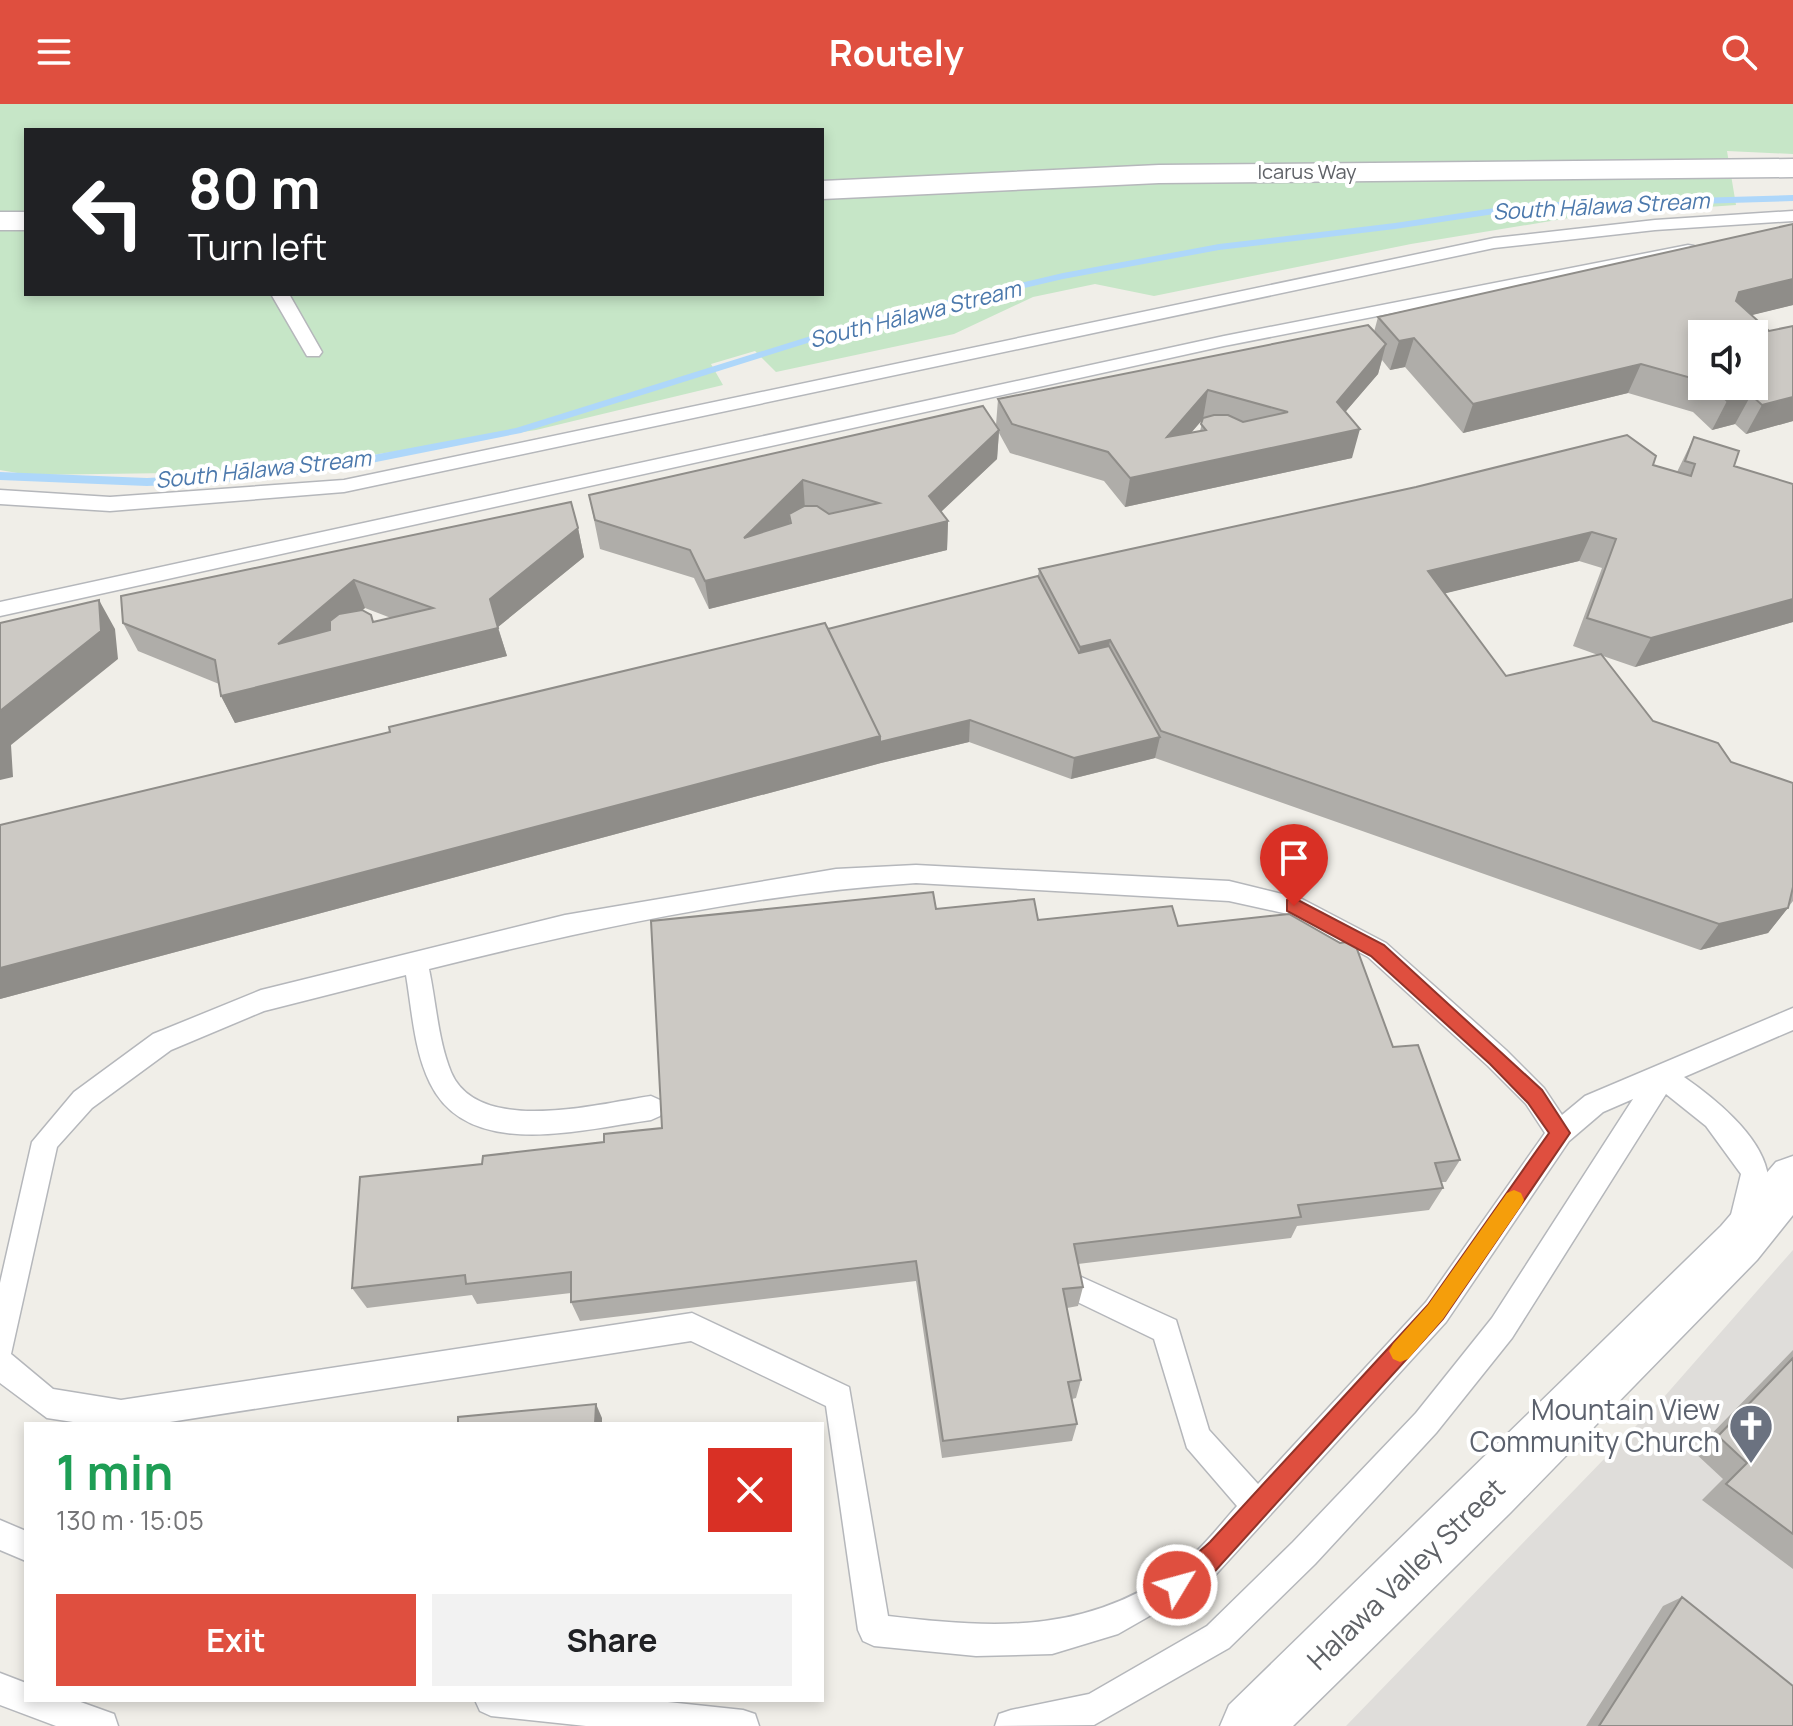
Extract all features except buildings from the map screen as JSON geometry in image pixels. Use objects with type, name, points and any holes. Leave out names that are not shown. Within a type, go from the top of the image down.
[{"type":"street","name":"Icarus Way","points":[[824,190],[1159,174],[1793,168]]},
{"type":"street","points":[[0,221],[24,221]]},
{"type":"street","name":"Halawa Valley Street","points":[[1250,1726],[1490,1493],[1739,1243],[1793,1178]]},
{"type":"lane","points":[[0,497],[110,504],[344,486],[1494,243],[1655,225],[1793,216]]},
{"type":"lane","points":[[0,609],[1224,341],[1636,258],[1714,247]]},
{"type":"lane","points":[[281,296],[313,352]]},
{"type":"lane","points":[[0,1346],[45,1142],[83,1100],[162,1042],[261,1001],[565,925],[836,879],[916,874],[1229,891],[1294,906],[1377,950],[1535,1096],[1560,1133]]},
{"type":"lane","points":[[416,964],[441,1080],[457,1105],[482,1118],[519,1123],[651,1108]]},
{"type":"lane","points":[[0,1364],[47,1403],[121,1415],[692,1327],[839,1397],[874,1630],[979,1643],[1079,1633],[1155,1598],[1198,1571],[1259,1508],[1436,1312],[1560,1133],[1594,1104],[1793,1019]]},
{"type":"lane","points":[[1662,1077],[1701,1103],[1737,1138],[1755,1173],[1739,1243]]},
{"type":"lane","points":[[1011,1726],[1094,1709],[1218,1637],[1304,1553],[1426,1423],[1502,1328],[1662,1077]]},
{"type":"lane","points":[[1077,1288],[1166,1330],[1197,1438],[1259,1508]]},
{"type":"lane","points":[[0,1535],[24,1545]]},
{"type":"lane","points":[[0,1689],[24,1698]]},
{"type":"lane","points":[[36,1702],[102,1726]]},
{"type":"lane","points":[[510,1702],[743,1726]]},
{"type":"shaded area","points":[[1793,1250],[1793,1726],[1346,1726],[1664,1397]]},
{"type":"green space","points":[[0,104],[1793,104],[1793,154],[1727,151],[1736,205],[1581,216],[1411,244],[1154,296],[1095,284],[1033,297],[954,334],[776,372],[755,351],[711,364],[723,385],[536,430],[242,472],[29,475],[0,470]]},
{"type":"waterway","name":"South Hālawa Stream","points":[[0,476],[147,482],[245,477],[341,465],[517,431],[862,323],[1063,276],[1219,247],[1395,226],[1527,206],[1793,198]]},
{"type":"slow traffic","points":[[1400,1351],[1436,1312],[1514,1200]]},
{"type":"place","name":"Mountain View Community Church","points":[[1751,1465]]},
{"type":"route","points":[[1177,1585],[1198,1571],[1259,1508],[1436,1312],[1560,1133],[1535,1096],[1377,950],[1294,906]]}]
